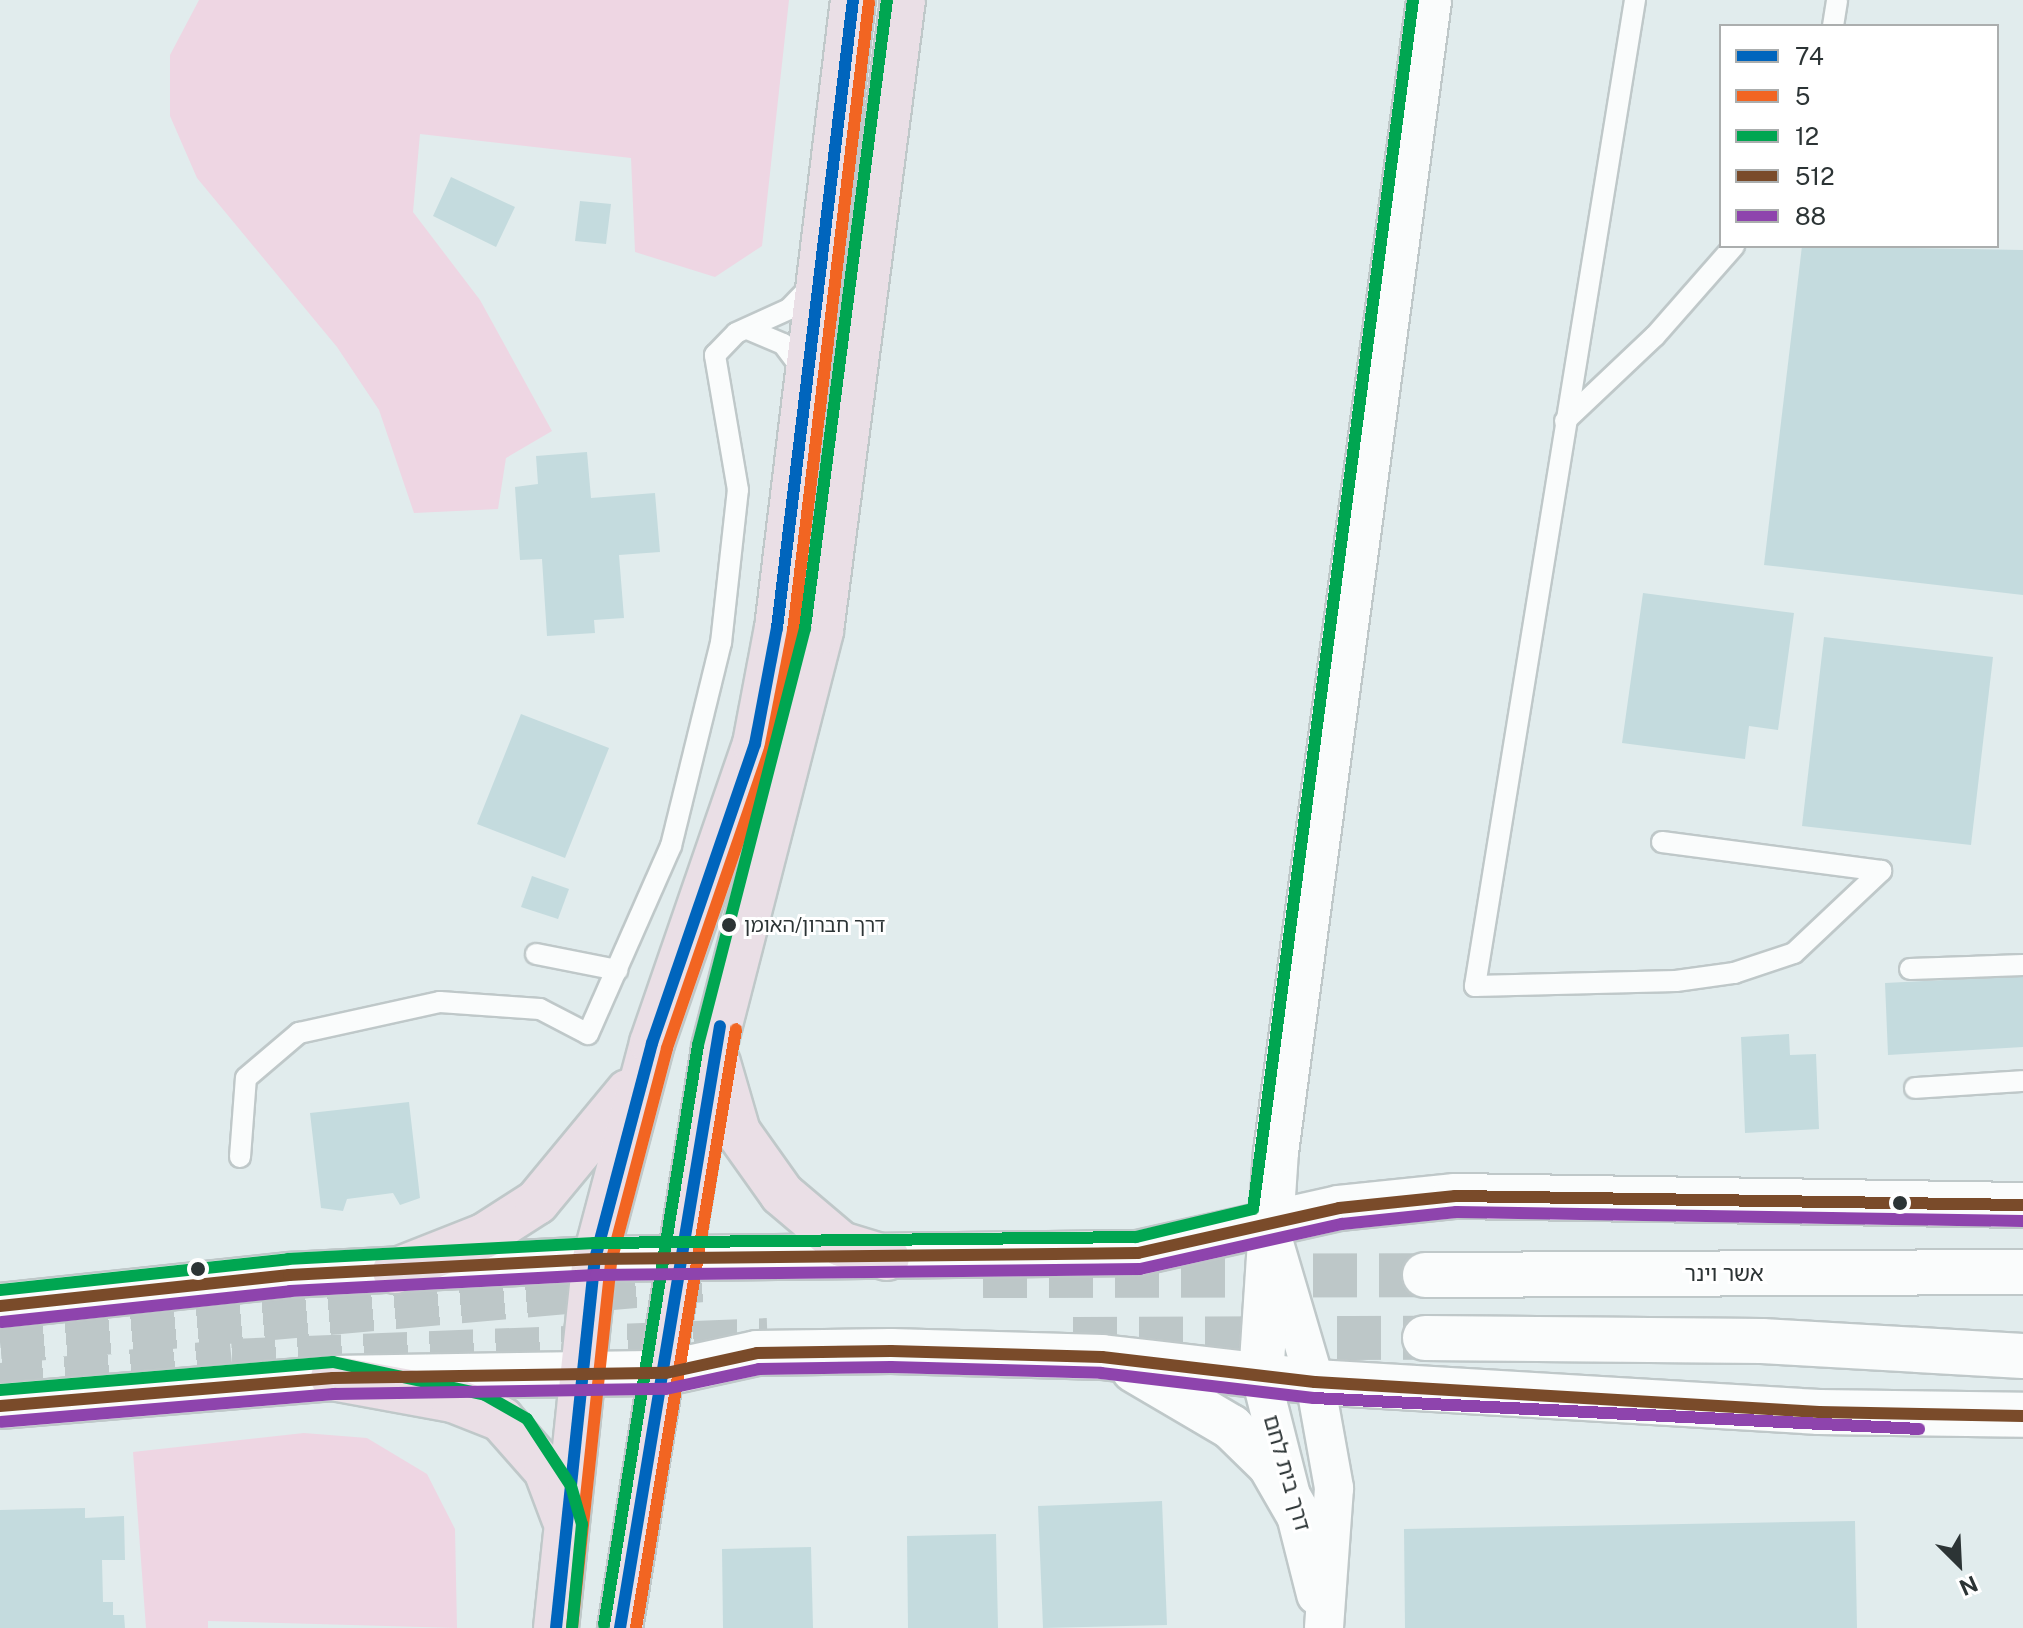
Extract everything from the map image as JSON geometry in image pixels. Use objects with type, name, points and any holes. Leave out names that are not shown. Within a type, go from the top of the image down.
[{"type":"highway","points":[[556,1628],[595,1259],[652,1043],[755,744],[808,391],[853,0]]},
{"type":"highway","points":[[620,1628],[666,1373],[714,1048],[821,631],[903,0]]},
{"type":"highway","points":[[395,1271],[484,1236],[545,1194],[602,1132],[652,1043]]},
{"type":"highway","points":[[714,1048],[738,1132],[768,1178],[819,1230],[887,1258]]},
{"type":"highway","points":[[333,1378],[453,1400],[501,1419],[546,1470],[566,1524]]},
{"type":"main road","name":"דרך בית לחם","points":[[1261,1377],[1267,1222],[1429,0]]},
{"type":"main road","points":[[0,1306],[395,1271],[595,1259],[1138,1253],[1267,1222],[1395,1200],[1524,1194],[2023,1205]]},
{"type":"main road","name":"אשר וינר","points":[[1425,1275],[2023,1272]]},
{"type":"main road","points":[[1425,1338],[1762,1341],[2023,1356]]},
{"type":"main road","points":[[0,1406],[333,1378],[666,1373],[757,1353],[1102,1357],[1315,1382],[1819,1412],[2022,1415]]},
{"type":"main road","points":[[1102,1357],[1231,1427],[1270,1465],[1301,1519]]},
{"type":"street","name":"דרך בית לחם","points":[[1267,1222],[1315,1382],[1334,1488],[1323,1628]]},
{"type":"street","name":"דרך בית לחם","points":[[1261,1377],[1301,1519],[1323,1628]]},
{"type":"lane","points":[[1635,0],[1475,986],[1676,981],[1734,973],[1794,953],[1881,871],[1662,842]]},
{"type":"lane","points":[[1833,24],[1837,0]]},
{"type":"lane","points":[[1565,421],[1655,336],[1732,248]]},
{"type":"lane","points":[[240,1157],[246,1078],[299,1033],[440,1002],[540,1009],[588,1034],[671,846],[721,643],[738,490],[715,355],[723,341],[789,309],[824,267]]},
{"type":"lane","points":[[750,330],[783,344],[808,391]]},
{"type":"lane","points":[[536,954],[617,970]]},
{"type":"lane","points":[[1910,969],[2023,965]]},
{"type":"lane","points":[[1915,1088],[2023,1081]]},
{"type":"shaded area","points":[[199,0],[789,0],[762,246],[715,277],[635,252],[631,158],[420,134],[413,212],[480,300],[552,431],[506,458],[498,509],[414,513],[379,410],[337,347],[197,178],[170,116],[170,55]]},
{"type":"shaded area","points":[[304,1433],[367,1438],[427,1474],[455,1529],[457,1628],[208,1621],[208,1628],[146,1628],[133,1452]]},
{"type":"building","points":[[451,177],[515,207],[496,247],[433,216]]},
{"type":"building","points":[[580,201],[611,204],[606,244],[575,241]]},
{"type":"building","points":[[1802,248],[2023,250],[2023,595],[1764,565]]},
{"type":"building","points":[[587,452],[591,498],[655,493],[660,552],[619,555],[624,618],[594,620],[595,633],[547,636],[542,559],[520,560],[515,487],[538,484],[536,456]]},
{"type":"building","points":[[1643,593],[1794,613],[1778,730],[1749,726],[1745,759],[1622,743]]},
{"type":"building","points":[[1824,637],[1993,657],[1971,845],[1802,826]]},
{"type":"building","points":[[521,714],[609,748],[565,858],[477,824]]},
{"type":"building","points":[[532,876],[569,889],[558,919],[521,907]]},
{"type":"building","points":[[2023,976],[2023,1047],[1888,1055],[1885,983]]},
{"type":"building","points":[[1789,1034],[1790,1055],[1816,1054],[1819,1129],[1745,1133],[1741,1037]]},
{"type":"building","points":[[409,1102],[420,1198],[400,1205],[393,1193],[347,1199],[343,1211],[321,1208],[310,1113]]},
{"type":"building","points":[[1162,1501],[1167,1625],[1043,1628],[1038,1506]]},
{"type":"building","points":[[85,1508],[85,1518],[124,1516],[125,1560],[102,1560],[103,1602],[113,1602],[113,1615],[124,1615],[125,1628],[0,1628],[0,1510]]},
{"type":"building","points":[[1855,1521],[1857,1628],[1405,1628],[1404,1529]]},
{"type":"building","points":[[996,1534],[998,1628],[908,1628],[907,1536]]},
{"type":"building","points":[[811,1547],[813,1628],[723,1628],[722,1549]]},
{"type":"tunnel","points":[[983,1276],[1425,1275]]},
{"type":"tunnel","points":[[0,1342],[714,1279]]},
{"type":"tunnel","points":[[1073,1339],[1425,1338]]},
{"type":"tunnel","points":[[0,1385],[232,1361],[768,1340]]},
{"type":"transit line","name":"74","points":[[556,1628],[595,1259],[652,1043],[755,744],[777,628],[853,0]]},
{"type":"transit line","name":"12","points":[[604,1625],[698,1045],[805,628],[887,0]]},
{"type":"transit line","name":"12","points":[[0,1290],[288,1259],[594,1243],[1136,1237],[1253,1209],[1413,0]]},
{"type":"transit line","name":"5","points":[[572,1628],[611,1262],[667,1048],[770,749],[793,631],[869,2]]},
{"type":"transit line","name":"74","points":[[620,1628],[720,1026]]},
{"type":"transit line","name":"5","points":[[636,1628],[736,1029]]},
{"type":"transit line","name":"512","points":[[0,1306],[289,1275],[595,1259],[1138,1253],[1339,1208],[1455,1196],[2023,1205]]},
{"type":"transit line","name":"88","points":[[2,1322],[290,1291],[596,1275],[1140,1269],[1342,1224],[1456,1212],[2023,1221]]},
{"type":"transit line","name":"512","points":[[0,1406],[333,1378],[666,1373],[757,1353],[891,1351],[1102,1357],[1315,1382],[1819,1412],[2023,1416]]},
{"type":"transit line","name":"12","points":[[0,1390],[333,1362],[485,1395],[527,1419],[571,1486],[582,1524],[572,1628]]},
{"type":"transit line","name":"88","points":[[1,1422],[334,1394],[666,1389],[759,1369],[891,1367],[1101,1373],[1314,1398],[1919,1429]]},
{"type":"place","name":"דרך חברון/האומן","points":[[729,925]]}]
